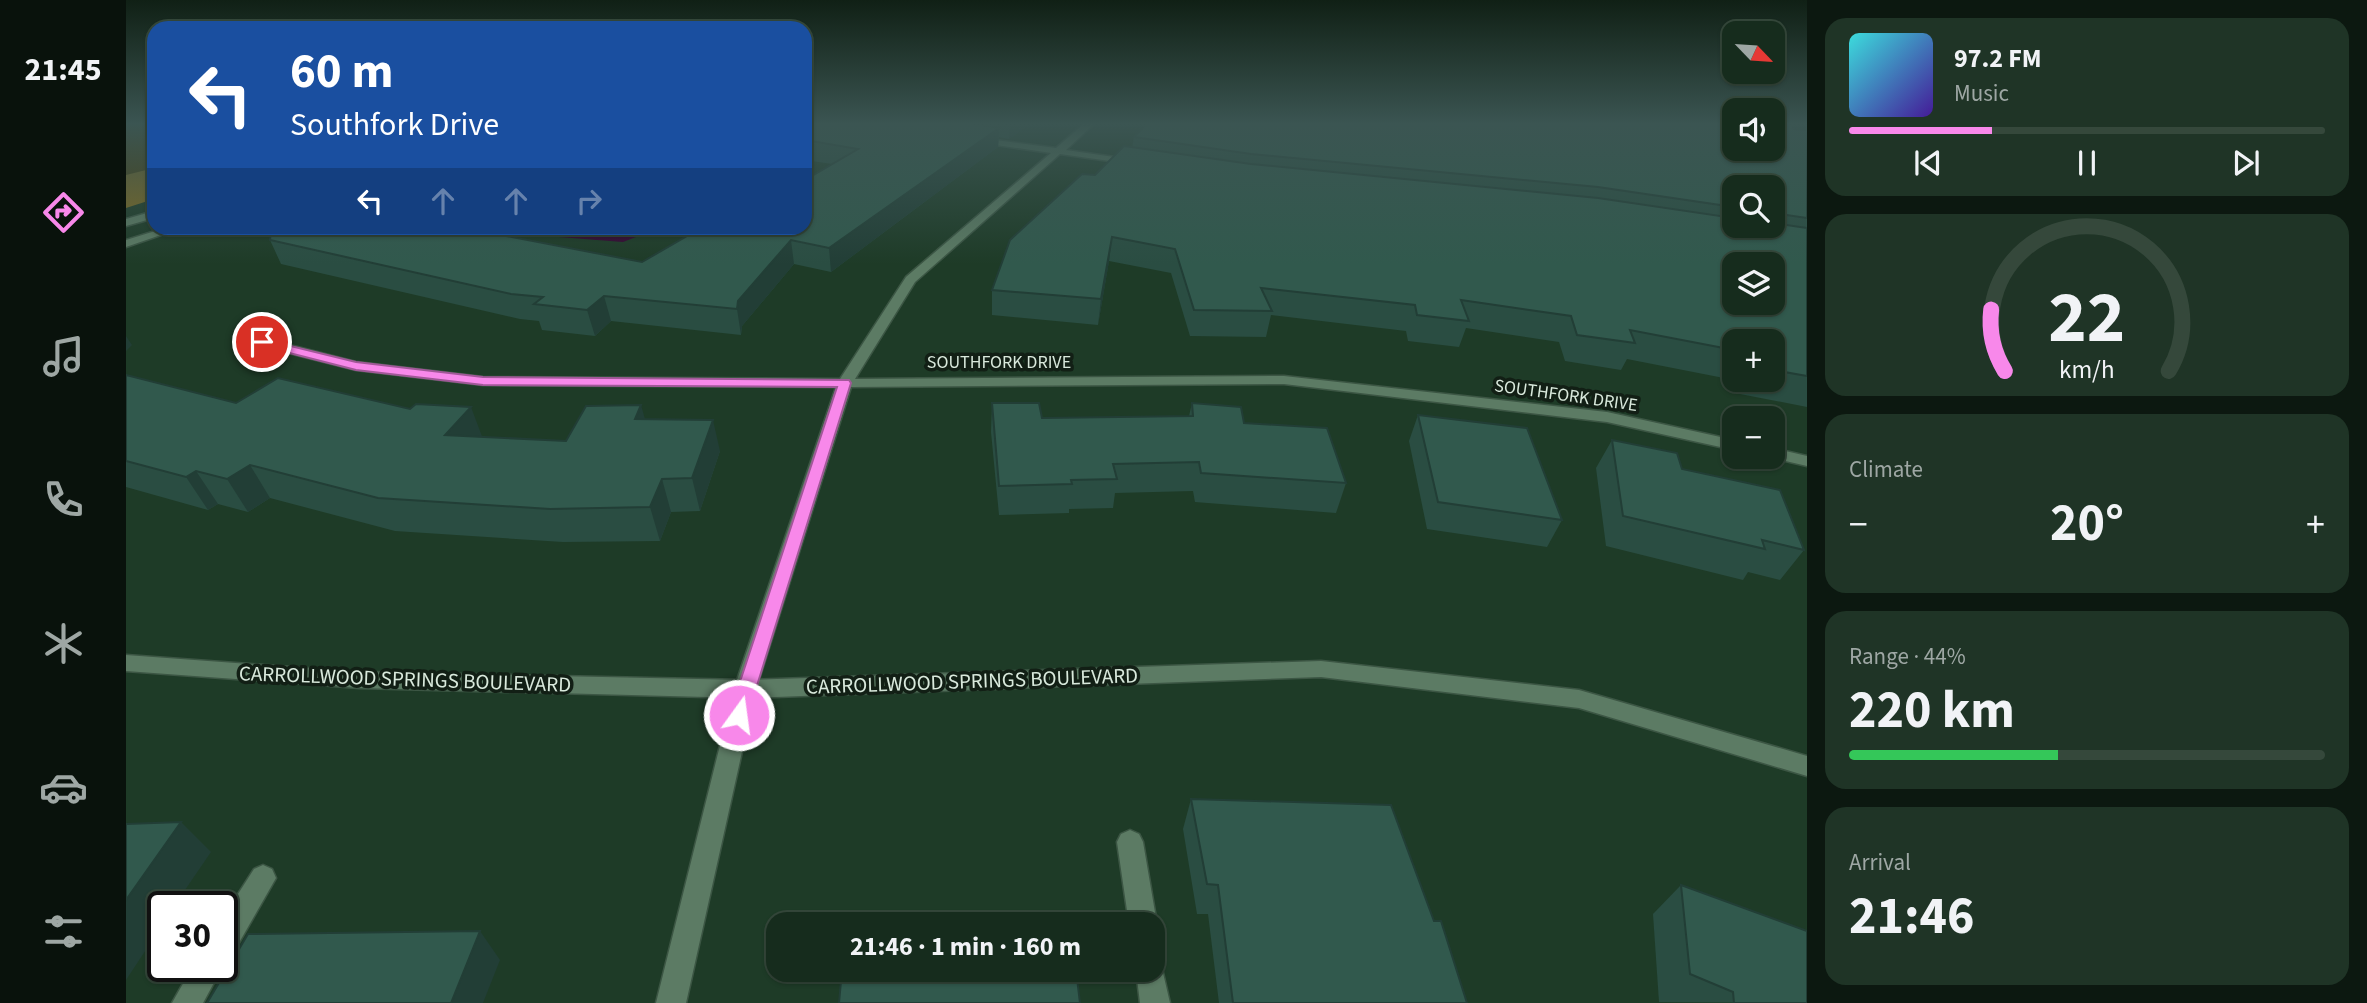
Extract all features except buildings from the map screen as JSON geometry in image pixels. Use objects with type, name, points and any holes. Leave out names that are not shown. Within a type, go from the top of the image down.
[{"type":"street","points":[[671,1003],[745,689],[845,383],[910,281],[1038,170]]},
{"type":"street","points":[[126,223],[147,216]]},
{"type":"street","points":[[126,244],[154,235]]},
{"type":"street","name":"SOUTHFORK DRIVE","points":[[262,342],[356,366],[483,381],[845,383],[1284,380],[1607,417],[1722,442]]},
{"type":"street","points":[[1785,456],[1807,461]]},
{"type":"street","name":"CARROLLWOOD SPRINGS BOULEVARD","points":[[126,663],[360,680],[745,689],[1321,669],[1579,699],[1807,766]]},
{"type":"street","points":[[1130,842],[1141,912]]},
{"type":"street","points":[[238,919],[263,878]]},
{"type":"street","points":[[187,1003],[199,982]]},
{"type":"street","points":[[1152,982],[1155,1003]]},
{"type":"shaded area","points":[[126,170],[147,170],[147,191],[126,198]]},
{"type":"shaded area","points":[[147,170],[147,201],[126,208],[126,175]]},
{"type":"shaded area","points":[[575,235],[641,235],[623,242],[559,237]]},
{"type":"route","points":[[262,342],[356,366],[483,381],[845,383],[745,689],[739,715]]}]
